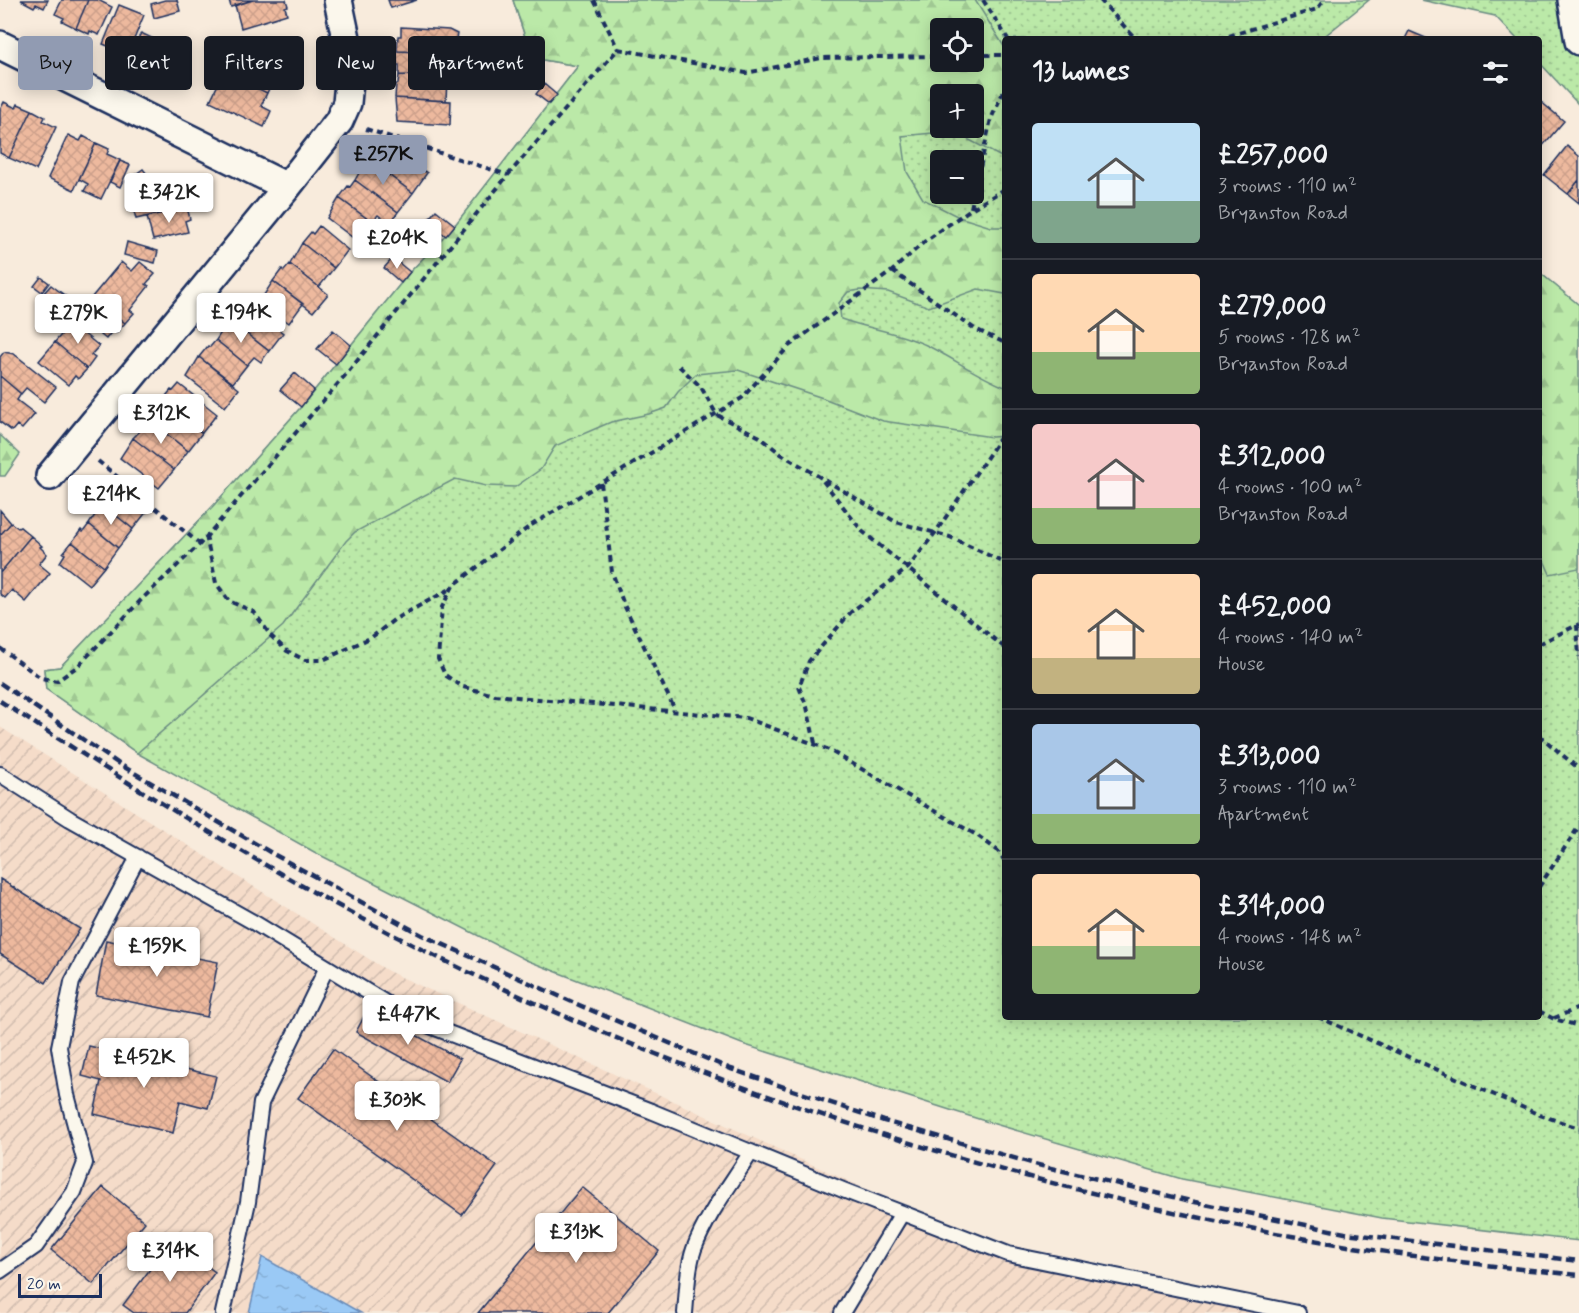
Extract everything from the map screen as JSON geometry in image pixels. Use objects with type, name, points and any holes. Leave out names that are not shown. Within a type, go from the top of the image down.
[{"type":"street","points":[[50,476],[339,121],[347,103],[351,62],[338,0]]},
{"type":"street","points":[[1572,0],[1579,41]]},
{"type":"street","points":[[0,45],[287,187]]},
{"type":"lane","points":[[0,774],[70,819],[253,922],[412,1019],[651,1111],[1008,1254],[1298,1313]]},
{"type":"lane","points":[[0,1271],[36,1246],[74,1192],[85,1163],[67,1095],[59,1047],[72,982],[138,857]]},
{"type":"lane","points":[[223,1313],[248,1202],[261,1104],[327,967]]},
{"type":"lane","points":[[685,1313],[687,1282],[693,1250],[703,1228],[751,1152]]},
{"type":"lane","points":[[842,1313],[902,1213]]},
{"type":"path","points":[[594,0],[618,49]]},
{"type":"path","points":[[983,0],[1006,36]]},
{"type":"path","points":[[1100,0],[1133,36]]},
{"type":"path","points":[[1229,36],[1317,9],[1324,0]]},
{"type":"path","points":[[618,49],[747,73],[821,58],[930,56]]},
{"type":"path","points":[[0,648],[41,678],[57,681],[78,666],[142,599],[200,544],[348,372],[508,175],[618,49]]},
{"type":"path","points":[[984,55],[1002,55]]},
{"type":"path","points":[[971,209],[991,119],[1002,95]]},
{"type":"path","points":[[339,121],[508,175]]},
{"type":"path","points":[[206,536],[216,583],[229,601],[254,612],[287,651],[305,660],[323,660],[372,637],[395,619],[452,588],[530,526],[742,398],[789,346],[892,271],[924,242],[1002,191]]},
{"type":"path","points":[[892,271],[975,329],[1002,342]]},
{"type":"path","points":[[679,366],[701,387],[717,415],[760,437],[782,454],[896,522],[950,537],[1002,562]]},
{"type":"path","points":[[815,744],[807,707],[799,687],[808,661],[851,612],[908,568],[936,532],[1002,435]]},
{"type":"path","points":[[77,443],[200,544]]},
{"type":"path","points":[[820,477],[862,531],[1002,646]]},
{"type":"path","points":[[601,483],[612,572],[624,605],[675,710]]},
{"type":"path","points":[[452,588],[442,607],[438,659],[446,675],[463,687],[495,695],[746,718],[827,749],[978,836],[997,850],[1002,857]]},
{"type":"path","points":[[1542,642],[1578,624],[1579,657]]},
{"type":"path","points":[[1542,738],[1579,769]]},
{"type":"path","points":[[1542,882],[1579,826]]},
{"type":"path","points":[[1554,1019],[1579,1008]]},
{"type":"path","points":[[1542,1013],[1554,1019],[1579,1026]]},
{"type":"path","points":[[1325,1020],[1540,1115],[1579,1128]]},
{"type":"shaded area","points":[[0,727],[388,971],[1008,1254],[1298,1313],[361,1313],[262,1257],[249,1313],[0,1313]]},
{"type":"green space","points":[[513,0],[1369,0],[1325,36],[1002,36],[1002,1020],[1542,1020],[1542,274],[1579,305],[1579,1241],[1382,1218],[1182,1179],[988,1122],[742,1044],[526,960],[316,853],[137,753],[46,689],[44,669],[60,667],[214,505],[301,407],[410,272],[455,225],[578,66],[545,60],[545,36],[525,36]]},
{"type":"green space","points":[[513,0],[975,0],[1002,43],[1002,157],[966,138],[984,138],[984,84],[930,84],[930,133],[902,136],[907,172],[923,199],[959,217],[991,227],[1002,227],[1002,293],[978,289],[929,307],[888,292],[860,290],[848,292],[839,303],[841,319],[916,341],[1002,386],[1002,436],[992,437],[883,421],[738,370],[696,374],[666,408],[611,422],[555,446],[541,469],[515,487],[486,486],[455,479],[355,532],[283,626],[137,753],[46,689],[44,669],[60,667],[214,505],[301,407],[410,272],[455,225],[578,66],[545,60],[545,36],[525,36]]},
{"type":"green space","points":[[1421,0],[1579,0],[1579,105],[1542,65],[1542,36],[1514,36],[1495,16]]},
{"type":"green space","points":[[1542,274],[1579,305],[1579,568],[1550,574],[1542,556]]},
{"type":"green space","points":[[0,435],[20,454],[5,476],[0,476]]},
{"type":"water","points":[[262,1257],[361,1313],[249,1313]]},
{"type":"building","points":[[21,0],[48,0],[44,8],[36,4],[34,7]]},
{"type":"building","points":[[62,0],[88,0],[76,28],[62,21],[64,18],[55,14]]},
{"type":"building","points":[[88,0],[98,0],[112,7],[99,35],[90,31],[89,34],[76,28]]},
{"type":"building","points":[[165,0],[177,0],[180,11],[154,18],[151,4]]},
{"type":"building","points":[[229,0],[253,0],[231,7]]},
{"type":"building","points":[[253,0],[286,0],[287,14],[241,28],[235,5]]},
{"type":"building","points":[[388,0],[417,0],[391,8]]},
{"type":"building","points":[[119,5],[144,15],[135,36],[106,36]]},
{"type":"building","points":[[401,27],[449,30],[457,34],[457,36],[408,36],[408,51],[397,51],[398,36],[401,36]]},
{"type":"building","points":[[1409,31],[1421,36],[1406,36]]},
{"type":"building","points":[[397,51],[408,51],[408,75],[399,75],[399,65],[397,65]]},
{"type":"building","points":[[399,75],[408,75],[408,90],[446,90],[446,101],[395,98],[396,84],[398,84]]},
{"type":"building","points":[[545,85],[557,95],[549,104],[536,94],[539,90],[545,90]]},
{"type":"building","points":[[215,90],[261,90],[267,93],[261,106],[271,111],[264,127],[210,101]]},
{"type":"building","points":[[395,98],[451,101],[450,125],[397,122]]},
{"type":"building","points":[[4,102],[16,108],[18,104],[32,110],[9,158],[0,153],[0,110]]},
{"type":"building","points":[[1542,103],[1564,121],[1542,147]]},
{"type":"building","points":[[32,110],[45,117],[43,121],[56,127],[36,170],[9,158]]},
{"type":"building","points":[[68,135],[80,141],[83,136],[96,143],[74,190],[48,178]]},
{"type":"building","points":[[384,142],[427,173],[413,193],[367,159]]},
{"type":"building","points":[[96,143],[109,149],[107,154],[120,160],[101,199],[84,191],[88,184],[79,179]]},
{"type":"building","points":[[1567,146],[1579,156],[1579,180],[1568,194],[1544,175]]},
{"type":"building","points":[[367,159],[413,193],[398,212],[355,180]]},
{"type":"building","points":[[120,161],[130,165],[120,187],[110,182]]},
{"type":"building","points":[[143,169],[150,178],[133,190],[126,181]]},
{"type":"building","points":[[355,180],[398,212],[390,224],[378,215],[372,222],[339,198]]},
{"type":"building","points":[[1579,180],[1579,203],[1568,194]]},
{"type":"building","points":[[176,184],[179,195],[184,194],[187,207],[136,219],[130,195]]},
{"type":"building","points":[[339,198],[383,230],[369,250],[327,218]]},
{"type":"building","points":[[187,207],[190,219],[185,221],[188,232],[153,240],[147,217]]},
{"type":"building","points":[[436,210],[455,225],[446,236],[427,221]]},
{"type":"building","points":[[319,226],[348,250],[334,268],[302,243]]},
{"type":"building","points":[[127,242],[158,251],[155,263],[124,255]]},
{"type":"building","points":[[302,243],[334,268],[319,287],[290,264]]},
{"type":"building","points":[[393,258],[410,272],[401,283],[384,268]]},
{"type":"building","points":[[121,262],[132,271],[140,262],[155,274],[146,284],[149,286],[130,310],[134,313],[125,323],[92,297]]},
{"type":"building","points":[[290,264],[328,294],[313,312],[273,281],[282,269],[284,271]]},
{"type":"building","points":[[41,277],[49,283],[42,292],[34,286]]},
{"type":"building","points":[[273,281],[303,304],[289,323],[260,301]]},
{"type":"building","points":[[51,285],[68,298],[61,307],[44,293]]},
{"type":"building","points":[[92,297],[125,323],[116,333],[113,330],[106,339],[77,316]]},
{"type":"building","points":[[245,303],[283,333],[269,351],[229,320],[237,308],[240,310]]},
{"type":"building","points":[[229,320],[269,351],[261,362],[254,357],[247,365],[216,340]]},
{"type":"building","points":[[71,323],[99,346],[91,355],[95,358],[87,369],[55,342]]},
{"type":"building","points":[[333,330],[351,345],[336,364],[317,349]]},
{"type":"building","points":[[216,340],[247,365],[233,383],[199,357]]},
{"type":"building","points":[[55,342],[87,369],[78,379],[75,376],[68,385],[39,361]]},
{"type":"building","points":[[4,352],[14,354],[56,387],[44,402],[26,388],[21,394],[0,376],[0,357]]},
{"type":"building","points":[[199,357],[239,389],[225,407],[187,377]]},
{"type":"building","points":[[295,373],[314,390],[301,407],[280,390]]},
{"type":"building","points":[[0,376],[21,394],[17,400],[35,414],[22,429],[17,425],[12,431],[0,422]]},
{"type":"building","points":[[179,384],[217,414],[202,433],[162,401]]},
{"type":"building","points":[[162,401],[202,433],[188,451],[150,421],[156,414],[153,412]]},
{"type":"building","points":[[150,421],[188,451],[174,470],[133,438]]},
{"type":"building","points":[[133,438],[174,470],[159,488],[120,458]]},
{"type":"building","points":[[118,487],[148,510],[133,529],[102,504]]},
{"type":"building","points":[[102,504],[133,529],[118,548],[89,524]]},
{"type":"building","points":[[0,510],[11,523],[0,535]]},
{"type":"building","points":[[11,523],[31,536],[0,573],[0,535]]},
{"type":"building","points":[[89,524],[118,548],[104,567],[72,542]]},
{"type":"building","points":[[31,536],[47,554],[39,564],[50,573],[26,602],[12,590],[5,598],[0,594],[0,573]]},
{"type":"building","points":[[72,542],[104,567],[89,585],[60,562],[65,554],[63,553]]},
{"type":"building","points":[[0,879],[80,929],[46,983],[0,954]]},
{"type":"building","points":[[106,940],[218,962],[207,1017],[96,995]]},
{"type":"building","points":[[368,1009],[460,1059],[447,1082],[356,1032]]},
{"type":"building","points":[[89,1046],[216,1076],[208,1108],[180,1101],[173,1133],[94,1114],[101,1081],[82,1076]]},
{"type":"building","points":[[333,1049],[497,1166],[462,1215],[298,1098]]},
{"type":"building","points":[[103,1187],[145,1222],[93,1284],[51,1250]]},
{"type":"building","points":[[582,1187],[659,1251],[608,1313],[478,1313]]},
{"type":"building","points":[[172,1240],[215,1272],[185,1313],[134,1313],[123,1305]]},
{"type":"railway","points":[[0,683],[119,764],[275,855],[422,935],[731,1069],[884,1121],[1042,1166],[1195,1202],[1345,1233],[1579,1261]]},
{"type":"railway","points":[[0,701],[206,830],[311,891],[419,948],[529,1000],[641,1048],[754,1091],[869,1130],[986,1165],[1104,1196],[1342,1245],[1579,1275]]}]
